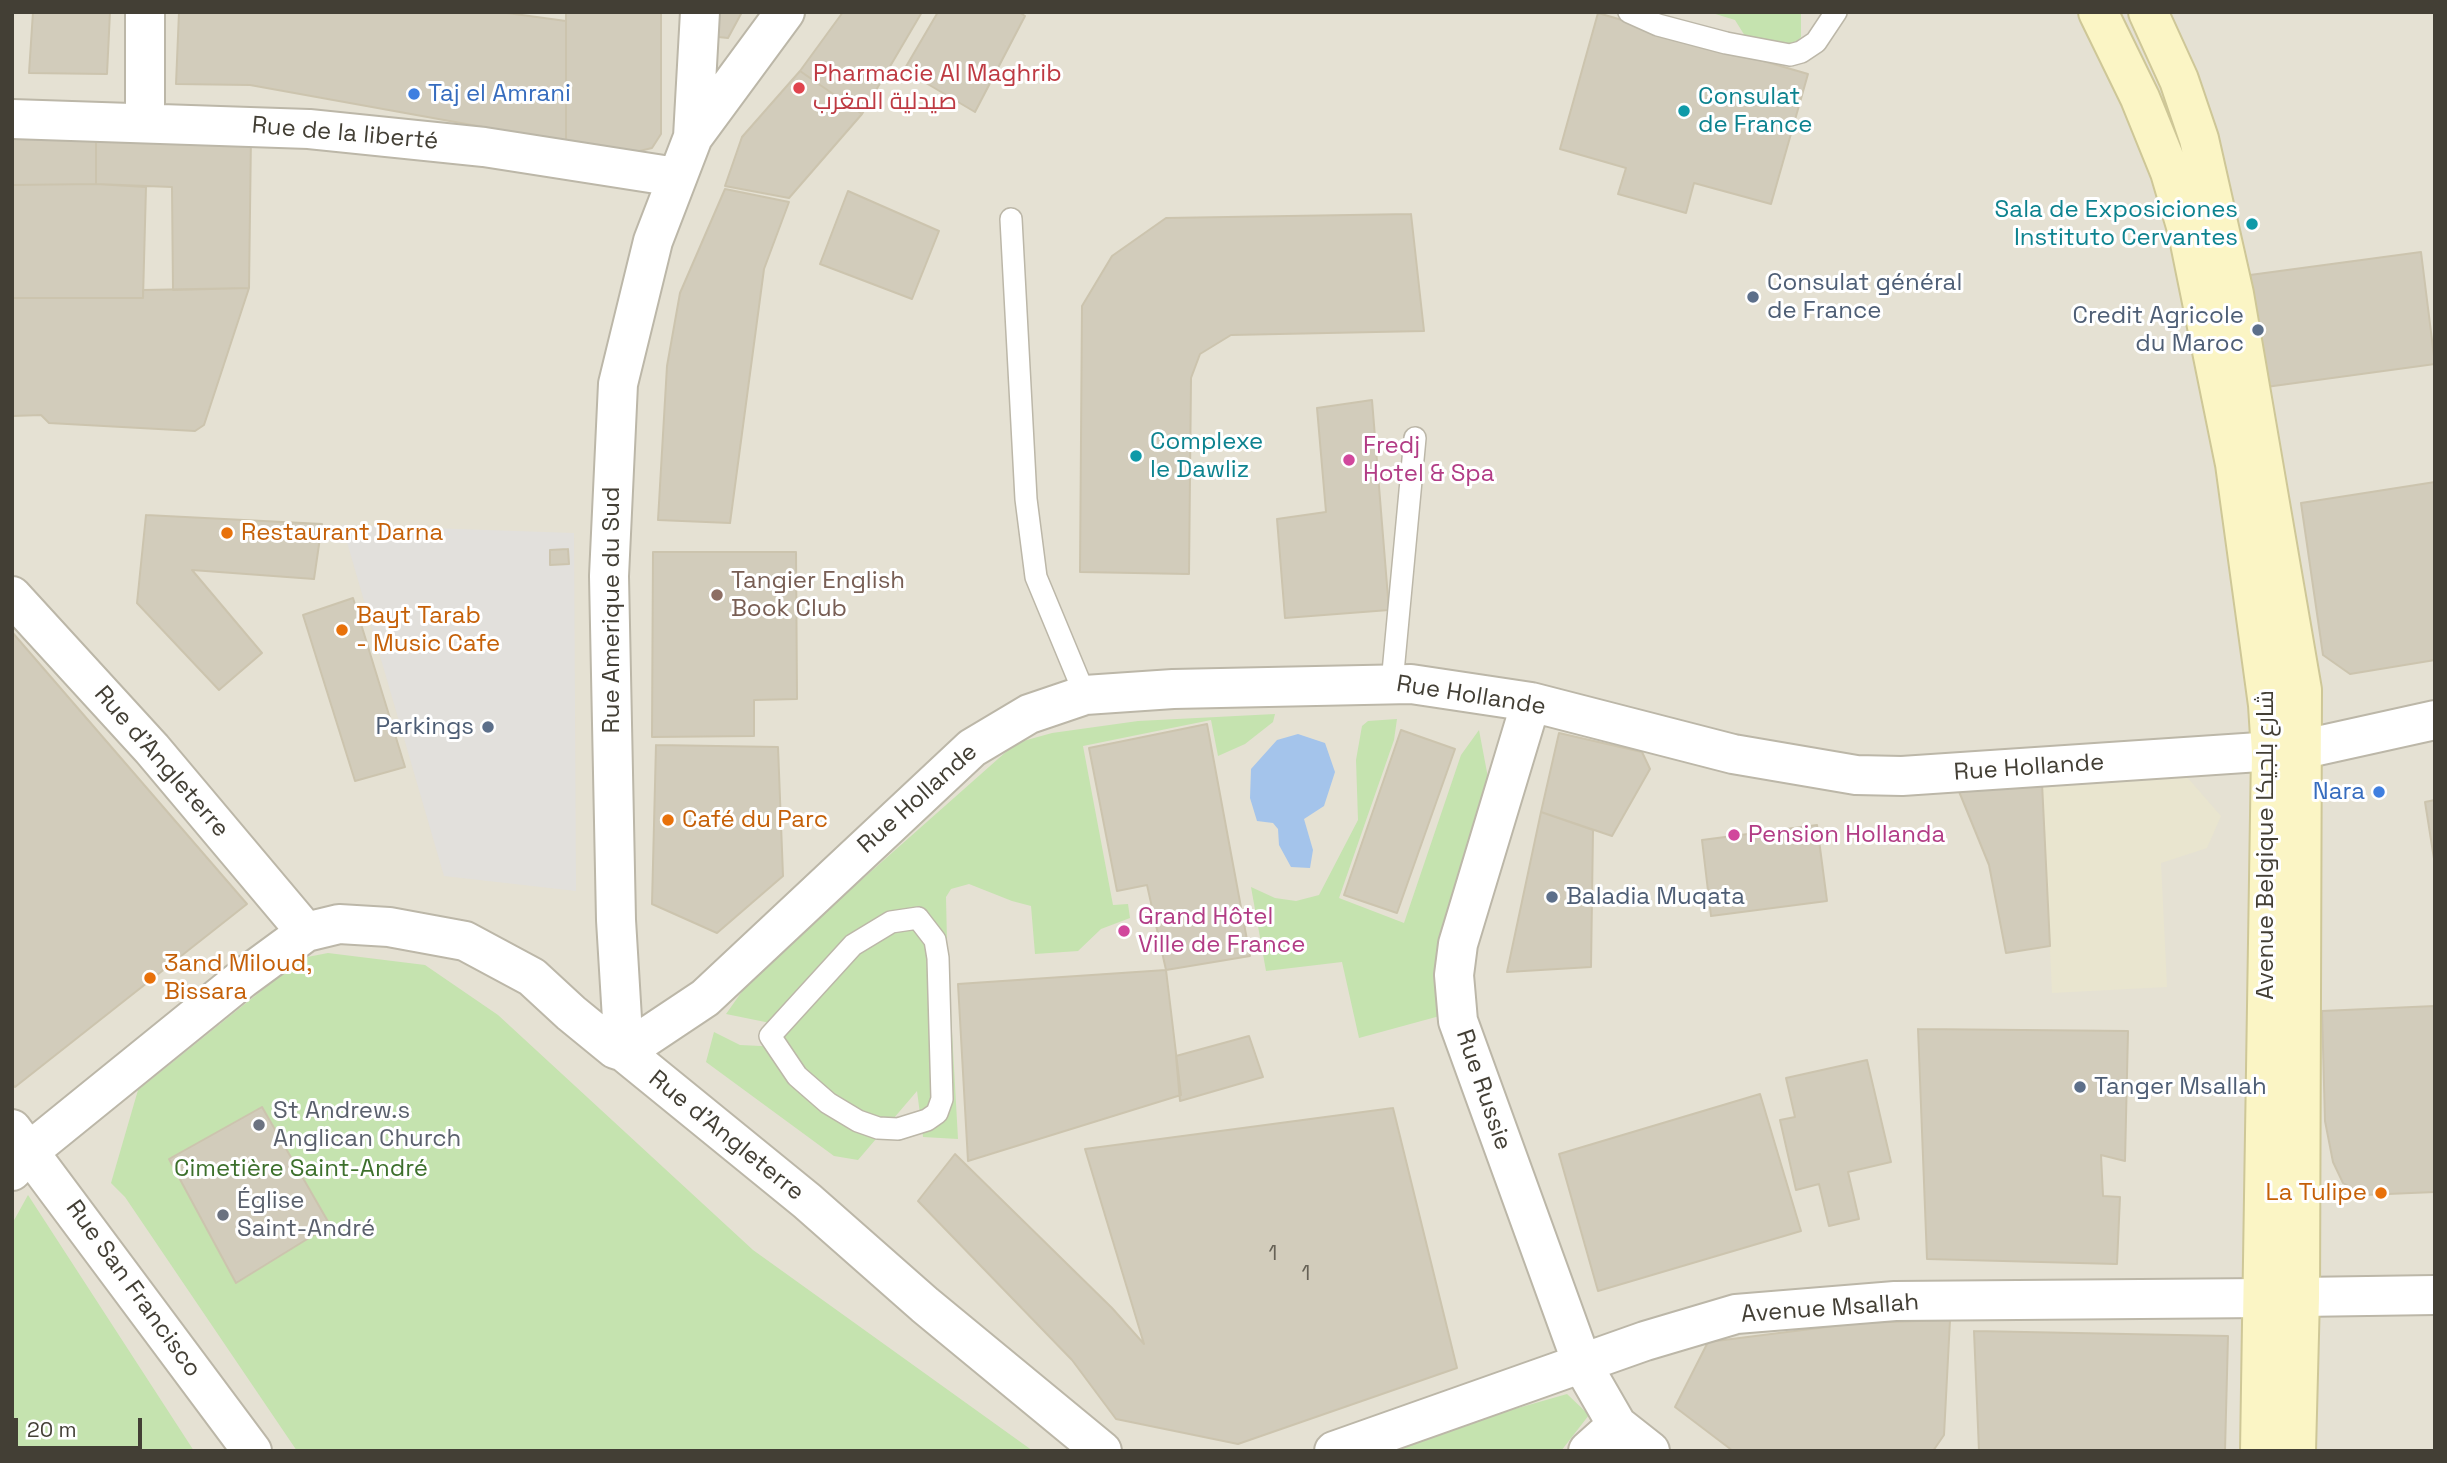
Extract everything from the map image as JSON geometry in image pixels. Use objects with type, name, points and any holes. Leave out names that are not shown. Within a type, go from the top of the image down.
[{"type":"main road","name":"Avenue Belgique شارع بلجيكا","points":[[2098,12],[2140,98],[2170,172],[2188,233],[2237,477],[2269,705],[2287,751]]},
{"type":"main road","name":"Avenue Belgique شارع بلجيكا","points":[[2148,12],[2179,80],[2199,139],[2234,294],[2302,690],[2287,751],[2282,1298],[2296,1451]]},
{"type":"main road","name":"Avenue Belgique شارع بلجيكا","points":[[2260,1451],[2282,1298]]},
{"type":"street","points":[[145,12],[145,122]]},
{"type":"street","points":[[693,137],[700,12]]},
{"type":"street","points":[[693,137],[785,12]]},
{"type":"street","name":"Rue de la liberté","points":[[12,119],[309,129],[484,146],[676,177]]},
{"type":"street","name":"Rue Amerique du Sud","points":[[624,1052],[616,920],[609,576],[612,448],[618,384],[631,324],[653,241],[693,137]]},
{"type":"street","name":"Rue d'Angleterre","points":[[12,596],[152,749],[306,932]]},
{"type":"street","name":"Rue Hollande","points":[[624,1052],[705,998],[972,748],[1029,714],[1085,695],[1392,682],[1531,702],[1685,743],[1856,775],[1902,776],[2287,751],[2435,720]]},
{"type":"street","name":"Rue Russie","points":[[1531,702],[1465,914],[1454,975],[1455,1000],[1466,1051],[1583,1366],[1617,1425],[1650,1451]]},
{"type":"street","name":"Rue d'Angleterre","points":[[18,1150],[306,932],[339,924],[401,928],[465,941],[532,977],[615,1049],[624,1052],[1102,1451]]},
{"type":"street","name":"Rue San Francisco","points":[[18,1150],[252,1451]]},
{"type":"street","name":"Avenue Msallah","points":[[1334,1451],[1691,1326],[1736,1314],[1895,1301],[2435,1295]]},
{"type":"street","points":[[1588,1451],[1617,1425]]},
{"type":"lane","points":[[1629,12],[1658,24],[1726,43],[1790,55],[1816,43],[1836,12]]},
{"type":"lane","points":[[1011,219],[1026,499],[1036,577],[1085,695]]},
{"type":"lane","points":[[1392,682],[1415,438]]},
{"type":"lane","points":[[918,918],[928,927],[935,940],[938,958],[942,1099],[937,1113],[927,1120],[898,1129],[878,1128],[858,1121],[828,1103],[797,1076],[770,1036],[853,945],[891,922],[918,918]]},
{"type":"shaded area","points":[[12,12],[2435,12],[2435,1451],[12,1451]]},
{"type":"shaded area","name":"Parkings","points":[[342,525],[574,533],[576,891],[444,876]]},
{"type":"shaded area","points":[[2187,777],[2221,816],[2207,848],[2161,863],[2167,987],[2052,993],[2042,783]]},
{"type":"green space","points":[[1709,12],[1801,12],[1801,37],[1791,47],[1745,36],[1735,20]]},
{"type":"green space","points":[[1275,714],[1273,722],[1245,744],[1218,756],[1211,720],[1083,746],[1113,905],[1128,904],[1130,918],[1101,929],[1078,951],[1035,954],[1031,906],[969,884],[951,889],[946,897],[947,942],[958,1139],[923,1137],[917,1091],[858,1160],[834,1156],[706,1062],[714,1032],[740,1045],[782,1047],[785,1026],[726,1014],[753,976],[1016,743],[1052,733],[1138,721]]},
{"type":"green space","points":[[1397,719],[1394,740],[1339,898],[1404,923],[1461,755],[1479,730],[1489,783],[1447,1014],[1359,1038],[1342,962],[1266,971],[1251,887],[1275,898],[1296,901],[1319,895],[1358,820],[1356,760],[1362,726],[1368,721]]},
{"type":"green space","name":"Cimetière Saint-André","points":[[328,953],[425,965],[498,1015],[753,1250],[1033,1451],[297,1451],[125,1197],[111,1183],[138,1090],[302,958]]},
{"type":"green space","points":[[28,1195],[194,1451],[12,1451],[12,1224]]},
{"type":"green space","points":[[1567,1394],[1589,1415],[1561,1451],[1368,1451]]},
{"type":"water","points":[[1298,734],[1325,743],[1335,772],[1324,806],[1304,819],[1313,850],[1310,868],[1291,867],[1279,845],[1278,829],[1273,823],[1257,821],[1250,798],[1251,769],[1277,740]]},
{"type":"building","points":[[33,12],[110,12],[107,74],[29,73]]},
{"type":"building","points":[[179,12],[500,12],[566,21],[566,142],[250,85],[176,84]]},
{"type":"building","points":[[566,12],[661,12],[661,134],[652,148],[627,154],[566,142]]},
{"type":"building","points":[[718,12],[742,12],[728,38],[718,37]]},
{"type":"building","points":[[843,12],[922,12],[862,114],[800,71]]},
{"type":"building","points":[[938,12],[1019,12],[1025,16],[975,112],[904,70]]},
{"type":"building","name":"Consulat de France","points":[[1598,13],[1808,74],[1771,204],[1694,183],[1686,213],[1618,194],[1626,168],[1560,149]]},
{"type":"building","points":[[800,71],[862,114],[789,198],[725,186],[742,137]]},
{"type":"building","points":[[96,133],[96,184],[12,185],[12,134]]},
{"type":"building","points":[[96,133],[251,135],[249,288],[173,290],[172,187],[96,184]]},
{"type":"building","points":[[96,184],[146,187],[143,298],[12,298],[12,185]]},
{"type":"building","points":[[725,189],[789,202],[764,269],[730,523],[658,520],[667,366],[680,293]]},
{"type":"building","points":[[848,191],[939,231],[912,299],[820,264]]},
{"type":"building","name":"Complexe le Dawliz","points":[[1411,214],[1424,331],[1231,335],[1200,354],[1191,378],[1189,574],[1080,572],[1082,306],[1112,256],[1166,218]]},
{"type":"building","points":[[2421,252],[2435,364],[2266,387],[2250,275]]},
{"type":"building","points":[[249,288],[204,425],[195,431],[49,423],[41,415],[12,416],[12,298],[143,298],[143,290]]},
{"type":"building","name":"Fredj Hotel & Spa","points":[[1372,400],[1389,610],[1285,618],[1277,519],[1326,512],[1317,408]]},
{"type":"building","points":[[2435,482],[2435,660],[2350,674],[2323,655],[2301,503]]},
{"type":"building","points":[[146,515],[322,524],[314,579],[192,570],[262,653],[219,690],[137,603]]},
{"type":"building","points":[[568,549],[569,564],[550,565],[550,550]]},
{"type":"building","points":[[653,552],[796,552],[797,699],[754,700],[754,736],[652,737]]},
{"type":"building","points":[[353,598],[405,767],[355,781],[303,615]]},
{"type":"building","points":[[12,632],[247,904],[15,1087],[12,1084]]},
{"type":"building","points":[[1207,724],[1250,956],[1166,970],[1147,885],[1117,891],[1089,748]]},
{"type":"building","points":[[1401,730],[1455,749],[1397,913],[1344,895]]},
{"type":"building","points":[[1559,733],[1642,752],[1650,769],[1612,836],[1541,812]]},
{"type":"building","points":[[656,745],[778,747],[783,876],[717,933],[652,904]]},
{"type":"building","points":[[2042,783],[2050,946],[2006,953],[1989,865],[1958,789]]},
{"type":"building","points":[[2435,800],[2435,865],[2425,802]]},
{"type":"building","points":[[1541,812],[1593,830],[1591,967],[1507,972]]},
{"type":"building","points":[[1817,825],[1827,901],[1711,916],[1702,840]]},
{"type":"building","points":[[1166,970],[1181,1095],[968,1161],[958,984]]},
{"type":"building","points":[[2435,1006],[2435,1192],[2364,1195],[2343,1183],[2333,1162],[2325,1121],[2322,1011]]},
{"type":"building","points":[[1918,1029],[2128,1031],[2125,1161],[2101,1155],[2103,1196],[2120,1197],[2117,1264],[1927,1259]]},
{"type":"building","points":[[1249,1036],[1263,1077],[1180,1101],[1176,1056]]},
{"type":"building","points":[[1867,1060],[1891,1162],[1848,1172],[1859,1219],[1829,1226],[1819,1184],[1796,1190],[1780,1120],[1795,1117],[1786,1078]]},
{"type":"building","points":[[1760,1094],[1801,1231],[1598,1291],[1559,1154]]},
{"type":"building","name":"Église Saint-André","points":[[262,1107],[330,1225],[236,1283],[169,1159]]},
{"type":"building","points":[[1393,1108],[1457,1368],[1238,1444],[1116,1419],[1072,1360],[918,1201],[955,1154],[1112,1308],[1144,1344],[1085,1149]]},
{"type":"building","points":[[1950,1320],[1944,1435],[1933,1451],[1733,1451],[1675,1407],[1708,1342],[1858,1323]]},
{"type":"building","points":[[1974,1331],[2228,1336],[2225,1451],[1979,1451]]},
{"type":"place","name":"Pharmacie Al Maghrib صيدلية المغرب","points":[[799,88]]},
{"type":"place","name":"Taj el Amrani","points":[[414,94]]},
{"type":"place","name":"Consulat de France","points":[[1684,111]]},
{"type":"place","name":"Sala de Exposiciones Instituto Cervantes","points":[[2252,224]]},
{"type":"place","name":"Consulat général de France","points":[[1753,297]]},
{"type":"place","name":"Credit Agricole du Maroc","points":[[2258,330]]},
{"type":"place","name":"Complexe le Dawliz","points":[[1136,456]]},
{"type":"place","name":"Fredj Hotel & Spa","points":[[1349,460]]},
{"type":"place","name":"Restaurant Darna","points":[[227,533]]},
{"type":"place","name":"Tangier English Book Club","points":[[717,595]]},
{"type":"place","name":"Bayt Tarab - Music Cafe","points":[[342,630]]},
{"type":"place","name":"Parkings","points":[[488,727]]},
{"type":"place","name":"Nara","points":[[2379,792]]},
{"type":"place","name":"Café du Parc","points":[[668,820]]},
{"type":"place","name":"Pension Hollanda","points":[[1734,835]]},
{"type":"place","name":"Baladia Muqata","points":[[1552,897]]},
{"type":"place","name":"Grand Hôtel Ville de France","points":[[1124,931]]},
{"type":"place","name":"3and Miloud, Bissara","points":[[150,978]]},
{"type":"place","name":"Tanger Msallah","points":[[2080,1087]]},
{"type":"place","name":"St Andrew.s Anglican Church","points":[[259,1125]]},
{"type":"place","name":"La Tulipe","points":[[2381,1193]]},
{"type":"place","name":"Église Saint-André","points":[[223,1215]]}]
